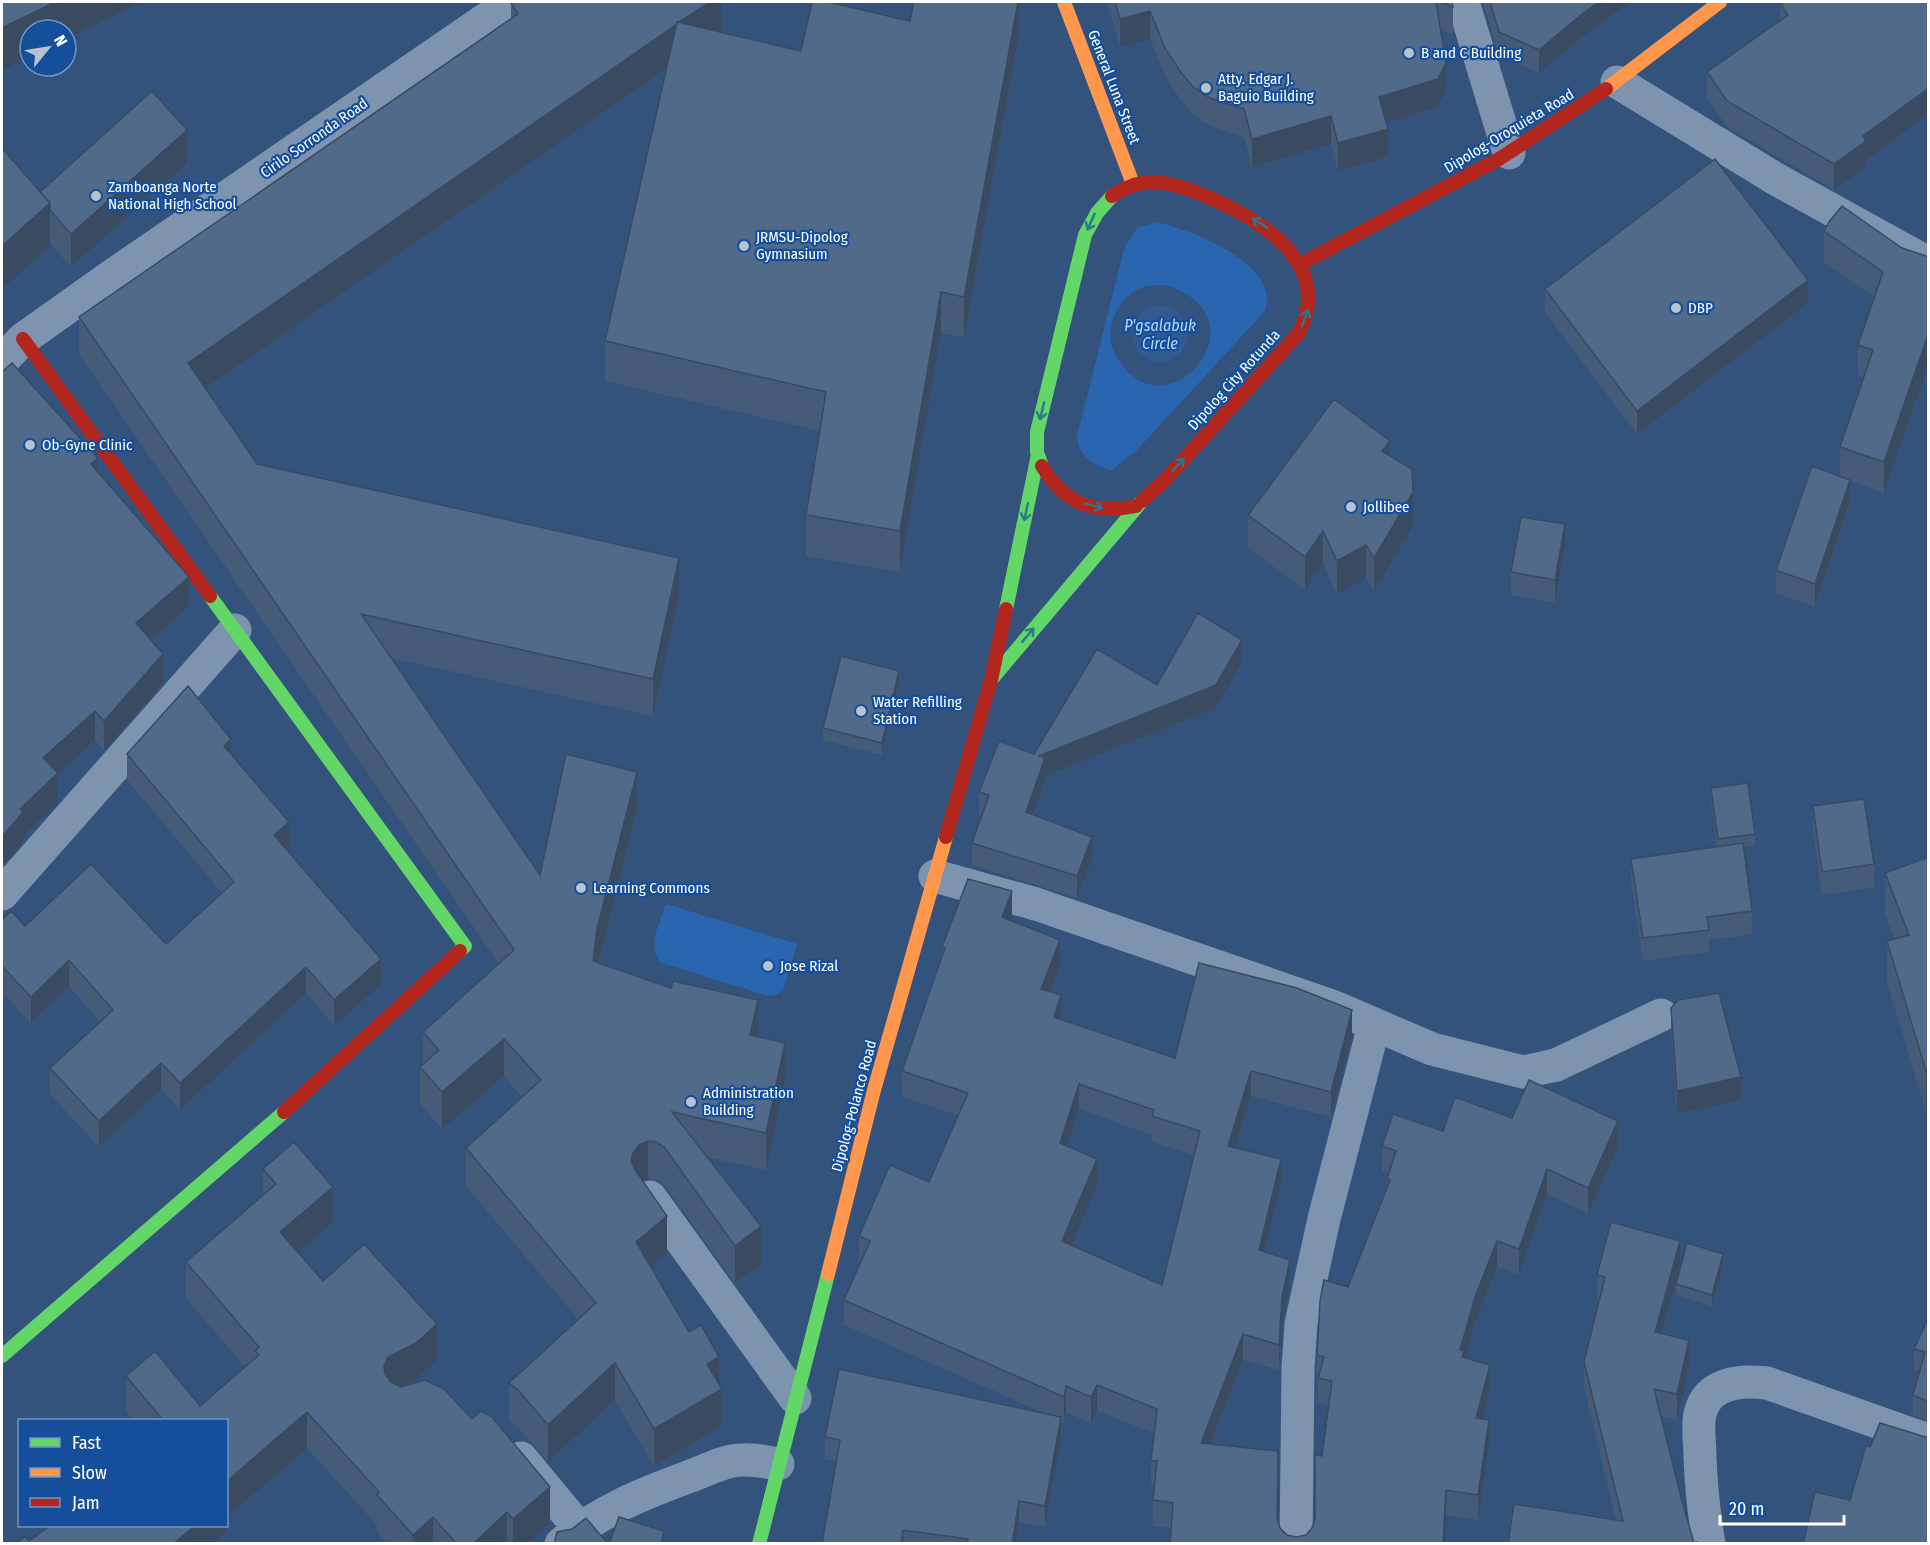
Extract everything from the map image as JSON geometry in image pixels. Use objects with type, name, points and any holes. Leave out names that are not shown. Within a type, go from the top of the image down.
[{"type":"main road","name":"General Luna Street","points":[[1064,2],[1133,184]]},
{"type":"main road","name":"Dipolog-Oroquieta Road","points":[[1299,265],[1410,208],[1509,153],[1617,82],[1720,2]]},
{"type":"main road","name":"Dipolog City Rotunda","points":[[1156,182],[1187,186],[1259,221],[1282,239],[1299,265],[1308,288],[1308,312],[1298,334],[1166,479],[1136,506],[1113,511],[1092,507],[1065,494],[1049,478],[1038,455],[1037,432],[1085,235],[1094,214],[1112,194],[1133,184],[1156,182]]},
{"type":"main road","points":[[2,1356],[230,1161],[465,946],[235,630],[12,350]]},
{"type":"main road","name":"Dipolog-Polanco Road","points":[[759,1544],[874,1090],[991,680],[1038,455]]},
{"type":"main road","points":[[991,680],[1136,506]]},
{"type":"street","name":"Cirilo Sorronda Road","points":[[12,350],[511,2]]},
{"type":"street","points":[[1463,2],[1509,153]]},
{"type":"street","points":[[1617,82],[1774,178],[1929,263]]},
{"type":"street","points":[[2,894],[235,630]]},
{"type":"street","points":[[935,876],[1036,904],[1332,1006],[1432,1049],[1523,1072],[1556,1065],[1661,1015]]},
{"type":"street","points":[[1296,1544],[1298,1368],[1301,1324],[1324,1219],[1371,1037],[1370,1023]]},
{"type":"street","points":[[650,1197],[795,1398]]},
{"type":"street","points":[[1709,1544],[1702,1498],[1699,1415],[1706,1400],[1724,1384],[1743,1380],[1767,1383],[1929,1440]]},
{"type":"street","points":[[504,1439],[570,1536],[620,1503],[731,1461],[750,1459],[778,1464]]},
{"type":"shaded area","points":[[1156,222],[1210,241],[1247,265],[1260,279],[1267,295],[1264,312],[1136,451],[1112,470],[1088,459],[1080,449],[1077,436],[1124,249],[1137,228]],"holes":[[[1154,285],[1165,285],[1195,300],[1209,321],[1209,344],[1199,364],[1181,380],[1159,386],[1137,379],[1116,356],[1112,346],[1110,336],[1112,325],[1120,305],[1137,290]]]},
{"type":"shaded area","points":[[666,904],[797,944],[784,988],[777,995],[768,996],[662,963],[657,957],[655,942]]},
{"type":"water","name":"P'gsalabuk Circle","points":[[1160,306],[1171,308],[1180,314],[1186,323],[1188,334],[1186,345],[1180,354],[1171,360],[1160,362],[1149,360],[1140,354],[1134,345],[1132,334],[1134,323],[1140,314],[1149,308]]},
{"type":"building","points":[[2,2],[55,2],[18,18],[18,20],[2,28]]},
{"type":"building","points":[[710,2],[677,22],[188,363],[257,464],[679,558],[653,679],[361,614],[540,875],[566,754],[637,772],[597,929],[593,961],[671,988],[673,981],[758,1000],[750,1035],[785,1043],[766,1133],[672,1112],[761,1226],[735,1246],[665,1148],[657,1142],[648,1141],[639,1145],[633,1153],[631,1161],[635,1170],[667,1216],[636,1242],[689,1332],[701,1325],[719,1357],[707,1364],[722,1389],[654,1429],[615,1363],[548,1425],[518,1390],[509,1383],[596,1303],[466,1148],[541,1080],[504,1039],[442,1092],[420,1067],[439,1050],[423,1032],[514,950],[79,317],[518,14],[511,3]]},
{"type":"building","points":[[812,2],[828,2],[910,21],[914,2],[1018,2],[964,297],[941,292],[900,531],[806,515],[826,392],[605,341],[677,22],[801,51]]},
{"type":"building","points":[[1115,2],[1436,2],[1446,63],[1438,79],[1379,97],[1388,129],[1338,143],[1331,116],[1252,139],[1244,109],[1210,98],[1193,87],[1180,71],[1165,48],[1150,11],[1120,19]]},
{"type":"building","points":[[1441,2],[1452,2],[1453,7]]},
{"type":"building","points":[[1490,2],[1599,2],[1539,50],[1499,32]]},
{"type":"building","points":[[1929,2],[1929,88],[1863,136],[1866,141],[1834,164],[1727,101],[1707,72],[1788,15],[1780,3]]},
{"type":"building","points":[[152,91],[187,130],[71,234],[50,210],[50,203],[40,192]]},
{"type":"building","points":[[2,148],[50,203],[2,246]]},
{"type":"building","name":"DBP","points":[[1715,159],[1808,280],[1637,411],[1545,289]]},
{"type":"building","points":[[1842,206],[1902,248],[1929,257],[1929,332],[1884,462],[1840,447],[1873,350],[1858,345],[1883,272],[1824,231]]},
{"type":"building","points":[[12,363],[98,458],[91,464],[189,577],[136,623],[163,654],[104,721],[95,711],[43,758],[58,773],[20,809],[23,812],[2,837],[2,372]]},
{"type":"building","points":[[1334,399],[1390,441],[1382,451],[1412,469],[1413,492],[1374,558],[1366,545],[1337,561],[1323,531],[1305,557],[1248,515]]},
{"type":"building","points":[[1812,466],[1850,480],[1815,584],[1776,570]]},
{"type":"building","points":[[1521,517],[1565,524],[1555,580],[1511,572]]},
{"type":"building","points":[[1198,613],[1242,640],[1216,685],[1039,756],[1045,758],[1026,812],[1092,837],[1077,876],[972,843],[989,795],[979,792],[999,741],[1034,754],[1097,649],[1157,685]]},
{"type":"building","name":"Water Refilling Station","points":[[841,656],[899,671],[882,743],[823,728]]},
{"type":"building","points":[[188,686],[231,739],[224,746],[289,822],[274,835],[381,959],[334,1000],[306,967],[180,1083],[161,1063],[99,1121],[50,1068],[113,1010],[69,960],[31,997],[2,966],[2,920],[11,911],[25,926],[91,864],[166,944],[234,882],[127,754]]},
{"type":"building","points":[[1748,783],[1755,834],[1718,839],[1711,788]]},
{"type":"building","points":[[1864,799],[1874,864],[1822,872],[1813,806]]},
{"type":"building","points":[[1743,843],[1752,911],[1707,917],[1709,930],[1643,938],[1631,859]]},
{"type":"building","points":[[1929,857],[1929,1070],[1926,1071],[1887,941],[1909,935],[1885,873]]},
{"type":"building","points":[[968,879],[1012,891],[1002,917],[1060,940],[1041,989],[1061,995],[1054,1017],[1175,1058],[1199,963],[1297,988],[1352,1010],[1331,1092],[1251,1071],[1228,1146],[1281,1159],[1259,1250],[1290,1260],[1282,1297],[1279,1345],[1243,1334],[1201,1443],[1278,1451],[1277,1518],[1280,1528],[1287,1535],[1296,1537],[1306,1535],[1315,1519],[1315,1455],[1322,1456],[1332,1381],[1318,1378],[1324,1357],[1317,1355],[1320,1301],[1324,1280],[1348,1287],[1390,1180],[1387,1179],[1396,1151],[1382,1146],[1393,1114],[1443,1131],[1455,1097],[1512,1118],[1529,1080],[1618,1121],[1588,1188],[1547,1169],[1519,1249],[1497,1241],[1475,1297],[1460,1350],[1464,1351],[1462,1357],[1490,1365],[1476,1418],[1489,1420],[1478,1495],[1446,1490],[1443,1544],[1170,1544],[1173,1503],[1153,1500],[1157,1461],[1151,1461],[1157,1409],[1097,1385],[1091,1397],[1066,1386],[1064,1397],[844,1300],[870,1241],[859,1236],[890,1165],[929,1182],[968,1093],[902,1071],[945,948],[942,947]],"holes":[[[1079,1084],[1154,1110],[1152,1116],[1200,1131],[1162,1285],[1062,1241],[1097,1159],[1060,1143]]]},
{"type":"building","points":[[1719,993],[1741,1077],[1677,1091],[1671,1008],[1678,1000]]},
{"type":"building","points":[[294,1142],[333,1187],[280,1232],[323,1281],[364,1244],[437,1324],[416,1343],[388,1357],[384,1366],[385,1374],[391,1382],[401,1387],[425,1380],[444,1389],[472,1419],[481,1411],[492,1417],[550,1487],[513,1519],[507,1512],[473,1544],[457,1544],[433,1517],[413,1535],[377,1495],[379,1492],[307,1412],[228,1480],[228,1419],[162,1419],[126,1376],[155,1351],[200,1406],[259,1355],[255,1351],[259,1347],[186,1262],[276,1184],[263,1169]]},
{"type":"building","points":[[1611,1222],[1680,1241],[1655,1332],[1689,1340],[1677,1394],[1654,1389],[1682,1501],[1694,1543],[1698,1544],[1508,1544],[1514,1504],[1623,1521],[1584,1362],[1605,1277],[1597,1275]]},
{"type":"building","points":[[1687,1243],[1723,1254],[1712,1295],[1676,1284]]},
{"type":"building","points":[[1929,1317],[1929,1402],[1913,1395],[1925,1352],[1914,1349]]},
{"type":"building","points":[[839,1369],[1061,1417],[1045,1506],[1019,1501],[1012,1544],[967,1544],[968,1539],[903,1530],[901,1544],[822,1544],[840,1440],[825,1437]]},
{"type":"building","points":[[1880,1423],[1929,1438],[1929,1544],[1803,1544],[1815,1492],[1850,1500],[1866,1446],[1870,1447]]},
{"type":"building","points":[[619,1517],[664,1531],[661,1544],[609,1544]]},
{"type":"building","points":[[586,1518],[608,1544],[554,1544],[557,1532],[572,1529]]},
{"type":"building","points":[[49,1527],[193,1527],[173,1544],[17,1544],[25,1536],[29,1541]]},
{"type":"traffic: fast","points":[[1042,466],[1037,452],[1037,432],[1085,235],[1097,213],[1112,196]]},
{"type":"traffic: fast","points":[[1006,609],[1038,455]]},
{"type":"traffic: fast","points":[[991,680],[1142,501]]},
{"type":"traffic: fast","points":[[210,596],[465,946],[460,951]]},
{"type":"traffic: fast","points":[[2,1356],[284,1112]]},
{"type":"traffic: fast","points":[[759,1544],[828,1274]]},
{"type":"traffic: slow","points":[[1064,2],[1133,184]]},
{"type":"traffic: slow","points":[[1606,89],[1720,2]]},
{"type":"traffic: slow","points":[[828,1274],[874,1090],[946,837]]},
{"type":"traffic: jam","points":[[1299,265],[1499,159],[1606,89]]},
{"type":"traffic: jam","points":[[1112,196],[1134,185],[1151,182],[1187,188],[1204,195],[1233,209],[1272,234],[1289,250],[1301,268],[1307,288],[1307,310],[1298,334],[1166,479],[1142,501]]},
{"type":"traffic: jam","points":[[23,339],[210,596]]},
{"type":"traffic: jam","points":[[1042,466],[1060,490],[1081,504],[1106,509],[1136,506]]},
{"type":"traffic: jam","points":[[946,837],[991,680],[1006,609]]},
{"type":"traffic: jam","points":[[284,1112],[460,951]]},
{"type":"place","name":"B and C Building","points":[[1409,53]]},
{"type":"place","name":"Atty. Edgar J. Baguio Building","points":[[1206,88]]},
{"type":"place","name":"Zamboanga Norte National High School","points":[[96,196]]},
{"type":"place","name":"JRMSU-Dipolog Gymnasium","points":[[744,246]]},
{"type":"place","name":"DBP","points":[[1676,308]]},
{"type":"place","name":"Ob-Gyne Clinic","points":[[30,445]]},
{"type":"place","name":"Jollibee","points":[[1351,507]]},
{"type":"place","name":"Water Refilling Station","points":[[861,711]]},
{"type":"place","name":"Learning Commons","points":[[581,888]]},
{"type":"place","name":"Jose Rizal","points":[[768,966]]},
{"type":"place","name":"Administration Building","points":[[691,1102]]}]
